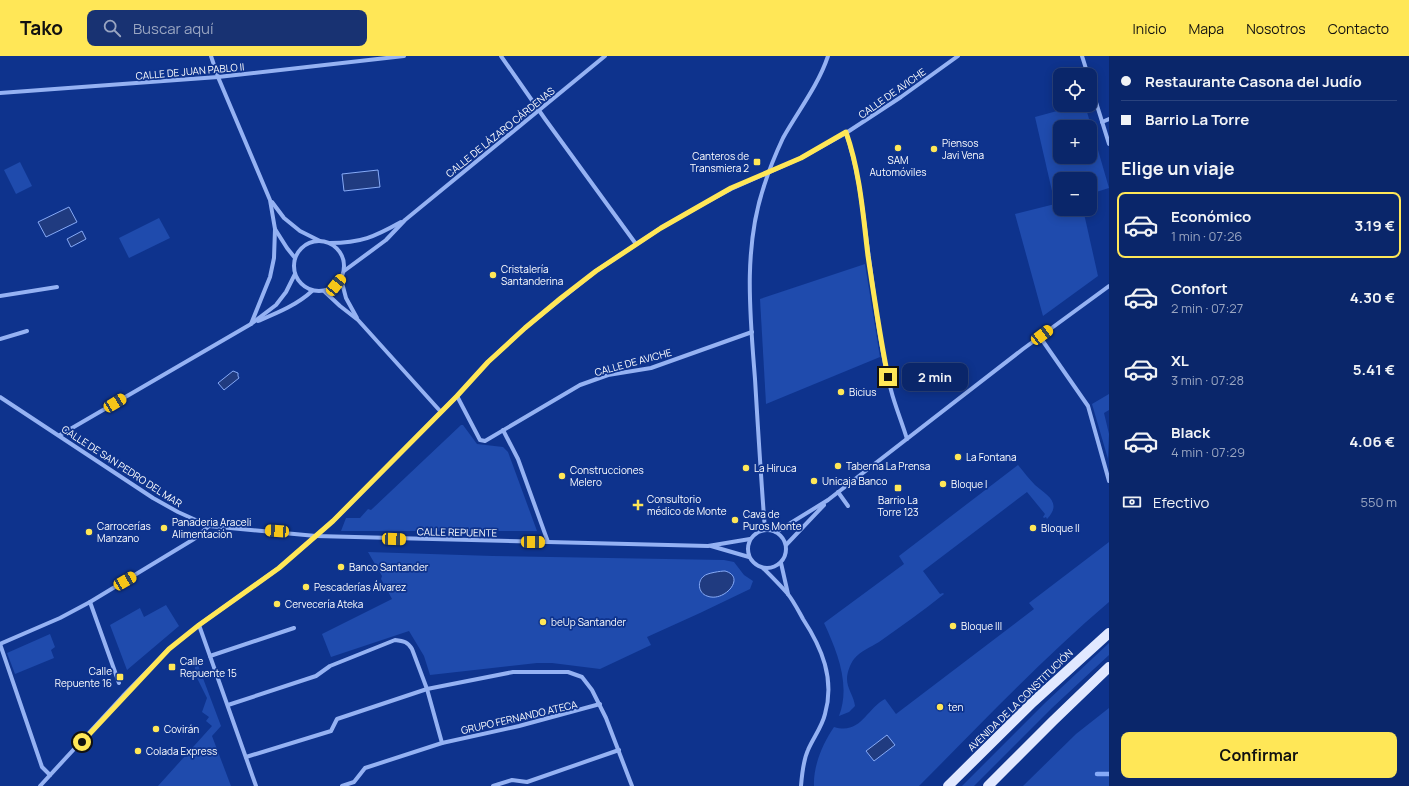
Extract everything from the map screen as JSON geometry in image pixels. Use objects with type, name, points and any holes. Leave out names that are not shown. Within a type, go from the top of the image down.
[{"type":"main road","name":"AVENIDA DE LA CONSTITUCIÓN","points":[[948,786],[1032,702],[1109,632]]},
{"type":"main road","points":[[988,786],[1109,667]]},
{"type":"street","points":[[211,56],[218,77],[270,200],[275,229],[274,258],[270,277],[251,324]]},
{"type":"street","name":"CALLE DE JUAN PABLO II","points":[[0,93],[218,77],[404,56]]},
{"type":"street","points":[[501,56],[539,111],[636,244]]},
{"type":"street","name":"CALLE DE LÁZARO CÁRDENAS","points":[[344,271],[386,240],[405,220],[605,56]]},
{"type":"street","points":[[766,530],[752,332],[750,275],[752,239],[758,205],[769,172],[783,139],[822,71],[828,56]]},
{"type":"street","name":"CALLE DE AVICHE","points":[[316,536],[333,521],[457,396],[488,362],[525,328],[596,271],[661,228],[725,192],[801,158],[846,132],[901,97],[958,56]]},
{"type":"street","points":[[1082,56],[1086,68]]},
{"type":"street","points":[[1097,106],[1109,144]]},
{"type":"street","points":[[1102,122],[1109,119]]},
{"type":"street","points":[[846,132],[853,151],[861,196],[868,257],[883,351],[891,390],[907,439]]},
{"type":"street","points":[[270,200],[284,218],[300,231],[320,241],[329,243],[342,254],[344,262],[342,279],[346,298],[358,320]]},
{"type":"street","name":"CALLE DE LÁZARO CÁRDENAS","points":[[329,243],[344,243],[363,240],[405,220]]},
{"type":"street","points":[[275,229],[295,258]]},
{"type":"street","points":[[320,241],[312,242],[305,246],[299,251],[295,258],[295,274],[299,281],[304,287],[312,291],[324,291],[329,290],[342,279]]},
{"type":"street","points":[[251,324],[276,305],[295,274]]},
{"type":"street","points":[[776,532],[828,500],[1040,337],[1109,286]]},
{"type":"street","points":[[0,296],[57,287]]},
{"type":"street","points":[[60,435],[251,324],[305,297],[312,291]]},
{"type":"street","points":[[324,291],[358,320],[441,412]]},
{"type":"street","points":[[0,339],[27,331]]},
{"type":"street","name":"CALLE DE AVICHE","points":[[457,396],[480,440],[485,441],[580,385],[608,375],[651,368],[752,332]]},
{"type":"street","points":[[1040,337],[1088,406],[1109,481]]},
{"type":"street","name":"CALLE DE SAN PEDRO DEL MAR","points":[[0,397],[60,435],[153,498],[178,512],[209,526],[316,536]]},
{"type":"street","points":[[503,430],[518,459],[548,542]]},
{"type":"street","points":[[838,492],[848,506]]},
{"type":"street","points":[[786,545],[828,500]]},
{"type":"street","points":[[50,775],[42,767],[0,644],[60,618],[90,602],[194,539],[209,526]]},
{"type":"street","points":[[763,568],[774,568],[781,563],[786,555],[786,545],[782,537],[776,532],[766,530],[756,533],[750,539],[748,546],[749,557],[755,564],[763,568],[788,594],[816,640],[828,674],[828,703],[825,716],[807,751],[803,765],[801,781],[802,786]]},
{"type":"street","points":[[40,786],[123,696],[169,649],[199,625],[279,568],[316,536]]},
{"type":"street","name":"CALLE REPUENTE","points":[[316,536],[708,546],[750,539]]},
{"type":"street","name":"CALLE REPUENTE","points":[[708,546],[749,557]]},
{"type":"street","points":[[781,563],[788,594]]},
{"type":"street","points":[[90,602],[118,683]]},
{"type":"street","points":[[199,625],[256,786]]},
{"type":"street","points":[[210,656],[294,628]]},
{"type":"street","points":[[228,705],[316,676],[330,666],[395,640],[405,641],[409,644],[427,689],[442,742]]},
{"type":"street","points":[[246,757],[330,731],[336,719],[427,689],[513,672],[568,672],[582,677],[600,704],[632,786]]},
{"type":"street","name":"GRUPO FERNANDO ATECA","points":[[342,786],[354,782],[365,768],[442,742],[520,726],[600,704]]},
{"type":"street","points":[[493,786],[512,780],[527,782],[619,750]]},
{"type":"shaded area","points":[[1053,112],[1087,112],[1089,120],[1053,120],[1053,164],[1097,164],[1097,146],[1109,188],[1097,192],[1097,172],[1053,172],[1053,195],[1035,117]]},
{"type":"shaded area","points":[[20,162],[32,186],[16,194],[4,170]]},
{"type":"shaded area","points":[[378,170],[380,187],[344,191],[342,174]]},
{"type":"shaded area","points":[[1053,204],[1053,216],[1085,216],[1098,276],[1043,316],[1015,214]]},
{"type":"shaded area","points":[[69,207],[77,222],[46,237],[38,222]]},
{"type":"shaded area","points":[[159,218],[170,238],[129,258],[119,238]]},
{"type":"shaded area","points":[[82,231],[86,239],[71,247],[67,239]]},
{"type":"shaded area","points":[[865,264],[880,357],[766,404],[760,299]]},
{"type":"shaded area","points":[[233,371],[238,373],[239,378],[224,390],[218,383]]},
{"type":"shaded area","points":[[1109,394],[1109,410],[1104,413],[1109,434],[1108,459],[1092,404]]},
{"type":"shaded area","points":[[461,425],[463,425],[477,444],[503,447],[508,452],[537,531],[341,531],[346,518],[360,518],[368,509],[371,510]]},
{"type":"shaded area","points":[[1018,465],[1035,485],[1051,499],[1053,503],[1052,513],[1047,519],[1046,517],[1044,518],[1043,517],[1045,514],[1027,492],[923,571],[940,594],[944,594],[854,659],[851,663],[847,679],[855,706],[849,712],[839,716],[844,692],[843,680],[834,645],[824,623],[904,564],[899,556]]},
{"type":"shaded area","points":[[1109,542],[1109,602],[1036,669],[919,786],[814,786],[817,763],[826,740],[834,727],[843,729],[857,724],[878,703],[885,699],[896,714],[1034,609],[1029,603]]},
{"type":"shaded area","name":"beUp Santander","points":[[368,552],[724,560],[734,562],[744,575],[753,581],[750,589],[647,637],[651,645],[600,669],[552,663],[537,663],[430,675],[424,656],[409,631],[331,657],[322,634],[392,599],[381,579],[382,576]]},
{"type":"shaded area","points":[[725,571],[731,574],[734,578],[731,588],[726,593],[714,597],[707,596],[700,590],[700,581],[704,576],[711,573]]},
{"type":"shaded area","points":[[166,605],[179,626],[127,670],[110,625],[140,608],[144,617]]},
{"type":"shaded area","points":[[50,634],[55,647],[51,650],[54,658],[15,674],[7,653]]},
{"type":"shaded area","points":[[1109,643],[1109,655],[1052,708],[974,786],[962,786],[1046,702]]},
{"type":"shaded area","points":[[198,665],[221,726],[212,736],[231,786],[158,786],[212,726],[206,721],[209,717],[202,712],[207,698],[195,674],[195,667]]},
{"type":"shaded area","points":[[1109,708],[1109,786],[1023,786],[1076,734]]},
{"type":"shaded area","points":[[887,735],[895,745],[874,761],[866,751]]},
{"type":"waterway","points":[[1097,774],[1109,774]]},
{"type":"place","name":"SAM Automóviles","points":[[898,148]]},
{"type":"place","name":"Piensos Javi Vena","points":[[934,149]]},
{"type":"place","name":"Canteros de Transmiera 2","points":[[757,162]]},
{"type":"place","name":"Cristalería Santanderina","points":[[493,275]]},
{"type":"place","name":"Bicius","points":[[841,392]]},
{"type":"place","name":"La Fontana","points":[[958,457]]},
{"type":"place","name":"Taberna La Prensa","points":[[838,466]]},
{"type":"place","name":"La Hiruca","points":[[746,468]]},
{"type":"place","name":"Construcciones Melero","points":[[562,476]]},
{"type":"place","name":"Unicaja Banco","points":[[814,481]]},
{"type":"place","name":"Bloque I","points":[[943,484]]},
{"type":"place","name":"Barrio La Torre 123","points":[[898,488]]},
{"type":"place","name":"Consultorio médico de Monte","points":[[638,505]]},
{"type":"place","name":"Cava de Puros Monte","points":[[735,520]]},
{"type":"place","name":"Panaderia Araceli Alimentación","points":[[164,528]]},
{"type":"place","name":"Bloque II","points":[[1033,528]]},
{"type":"place","name":"Carrocerías Manzano","points":[[89,532]]},
{"type":"place","name":"Banco Santander","points":[[341,567]]},
{"type":"place","name":"Pescaderías Álvarez","points":[[306,587]]},
{"type":"place","name":"Cervecería Ateka","points":[[277,604]]},
{"type":"place","name":"beUp Santander","points":[[543,622]]},
{"type":"place","name":"Bloque III","points":[[953,626]]},
{"type":"place","name":"Calle Repuente 15","points":[[172,667]]},
{"type":"place","name":"Calle Repuente 16","points":[[120,677]]},
{"type":"place","name":"ten","points":[[940,707]]},
{"type":"place","name":"Covirán","points":[[156,729]]},
{"type":"place","name":"Colada Express","points":[[138,751]]},
{"type":"route","points":[[82,742],[123,696],[169,649],[199,625],[279,568],[333,521],[457,396],[488,362],[561,298],[620,254],[661,228],[731,188],[801,158],[846,132],[853,151],[861,196],[868,257],[888,377]]}]
